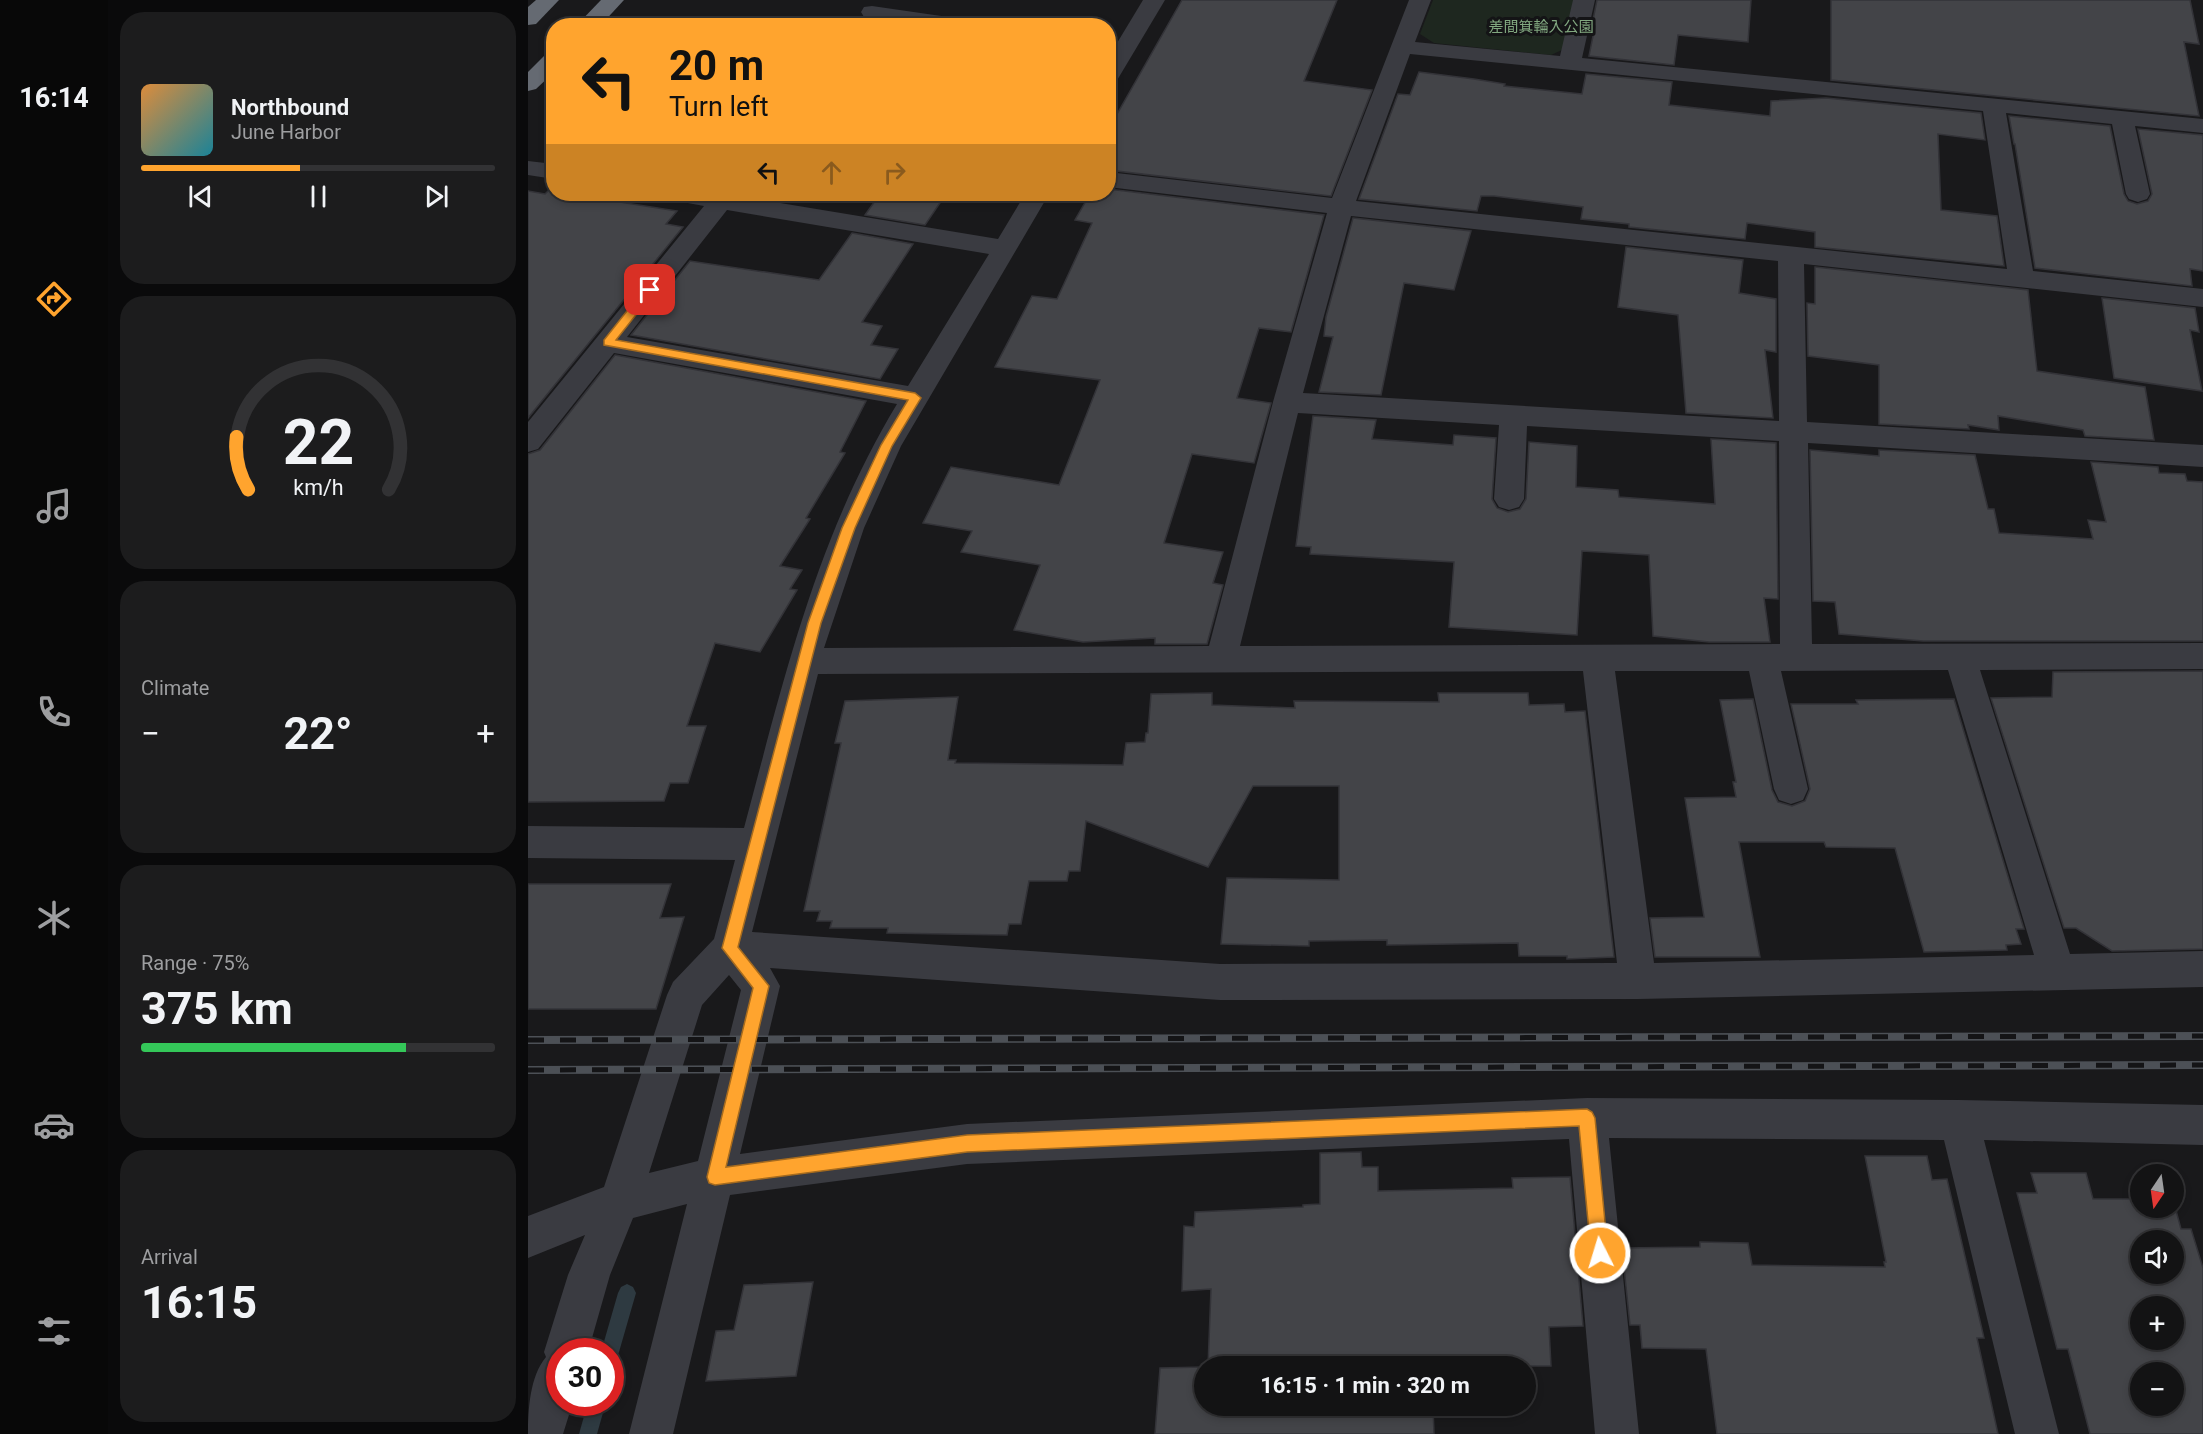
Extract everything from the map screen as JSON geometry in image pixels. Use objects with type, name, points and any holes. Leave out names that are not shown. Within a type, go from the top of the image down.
[{"type":"highway","points":[[528,19],[548,0]]},
{"type":"highway","points":[[595,18],[613,0]]},
{"type":"highway","points":[[528,84],[546,67]]},
{"type":"street","points":[[1116,63],[1154,0]]},
{"type":"street","points":[[1221,660],[1287,402],[1341,207],[1420,0]]},
{"type":"street","points":[[1570,62],[1584,0]]},
{"type":"street","points":[[872,13],[907,18]]},
{"type":"street","points":[[1402,47],[2203,126]]},
{"type":"street","points":[[1993,104],[2021,279]]},
{"type":"street","points":[[2122,118],[2138,194]]},
{"type":"street","points":[[1116,180],[1341,207],[2203,298]]},
{"type":"street","points":[[528,442],[722,201]]},
{"type":"street","points":[[741,201],[1004,248]]},
{"type":"street","points":[[570,1338],[589,1275],[620,1201],[686,995],[730,948],[804,661],[849,528],[886,445],[1033,201]]},
{"type":"street","points":[[1791,254],[1796,657]]},
{"type":"street","points":[[608,343],[915,398]]},
{"type":"street","points":[[1287,402],[2203,456]]},
{"type":"street","points":[[1509,499],[1514,415]]},
{"type":"street","points":[[804,661],[2203,656]]},
{"type":"street","points":[[1959,657],[2057,970]]},
{"type":"street","points":[[1597,658],[1638,981]]},
{"type":"street","points":[[1762,658],[1791,789]]},
{"type":"street","points":[[528,842],[757,844]]},
{"type":"street","points":[[730,948],[1220,982],[1638,981],[2057,970],[2203,969]]},
{"type":"street","points":[[651,1434],[761,986],[730,948]]},
{"type":"street","points":[[1587,1118],[1617,1434]]},
{"type":"street","points":[[528,1237],[620,1201],[715,1177],[967,1143],[1587,1118],[1959,1120],[2203,1125]]},
{"type":"street","points":[[1959,1120],[2037,1434]]},
{"type":"street","points":[[541,1434],[547,1416]]},
{"type":"green space","name":"差間箕輪入公園","points":[[1433,0],[1577,0],[1564,49],[1551,55],[1434,43],[1420,34]]},
{"type":"building","points":[[1182,0],[1337,0],[1304,81],[1372,90],[1331,196],[1116,171],[1116,116]]},
{"type":"building","points":[[1597,0],[1751,0],[1748,42],[1678,35],[1674,65],[1589,56]]},
{"type":"building","points":[[1831,0],[2190,0],[2199,44],[2184,42],[2199,116],[1831,80]]},
{"type":"building","points":[[1419,72],[1505,84],[1504,86],[1582,94],[1586,74],[1672,82],[1669,105],[1770,116],[1771,101],[1826,98],[1981,113],[1985,140],[1938,134],[1941,210],[1997,216],[2004,266],[1815,247],[1815,232],[1747,223],[1745,239],[1629,227],[1629,224],[1581,219],[1583,207],[1494,196],[1481,196],[1477,211],[1359,199],[1398,94],[1410,95]]},
{"type":"building","points":[[2009,116],[2110,126],[2124,194],[2128,201],[2137,204],[2148,201],[2152,194],[2138,129],[2203,135],[2203,271],[2190,269],[2192,286],[2035,268]]},
{"type":"building","points":[[1116,190],[1324,215],[1291,332],[1259,328],[1237,398],[1271,403],[1254,463],[1192,454],[1164,543],[1223,552],[1213,583],[1223,585],[1207,644],[1155,644],[1155,638],[1083,642],[1014,630],[1040,565],[961,552],[972,531],[923,523],[951,467],[1059,485],[1100,380],[995,367],[1032,296],[1057,299],[1092,223],[1075,220],[1086,201],[1116,201]]},
{"type":"building","points":[[528,191],[545,194],[546,201],[613,201],[677,211],[666,224],[683,227],[528,418]]},
{"type":"building","points":[[875,201],[941,201],[925,225],[865,215]]},
{"type":"building","points":[[1353,218],[1471,231],[1454,290],[1404,283],[1381,395],[1319,392],[1333,337],[1324,336],[1326,317]]},
{"type":"building","points":[[852,233],[913,244],[862,322],[882,326],[871,345],[898,349],[880,379],[631,335],[690,261],[819,280]]},
{"type":"building","points":[[1626,247],[1743,260],[1739,293],[1776,299],[1776,352],[1765,350],[1773,418],[1686,413],[1678,315],[1618,307]]},
{"type":"building","points":[[1815,267],[2028,290],[2037,371],[2145,387],[2154,440],[2085,436],[2083,430],[1998,416],[1999,430],[1968,425],[1969,429],[1879,424],[1879,365],[1808,356],[1807,303],[1815,304]]},
{"type":"building","points":[[2102,298],[2195,308],[2199,332],[2190,330],[2202,391],[2114,378]]},
{"type":"building","points":[[615,355],[866,401],[840,452],[845,453],[806,518],[810,519],[780,566],[802,570],[790,589],[797,590],[760,652],[715,643],[687,726],[706,726],[688,783],[670,783],[664,801],[528,802],[528,454],[540,450]]},
{"type":"building","points":[[1313,416],[1376,420],[1372,439],[1453,445],[1454,435],[1496,438],[1492,499],[1497,508],[1508,512],[1520,509],[1526,499],[1529,442],[1577,446],[1576,487],[1618,490],[1619,497],[1715,504],[1711,439],[1776,443],[1778,599],[1764,598],[1770,642],[1709,642],[1653,636],[1649,555],[1582,551],[1577,635],[1449,627],[1454,562],[1310,554],[1311,547],[1296,546]]},
{"type":"building","points":[[1810,450],[1879,456],[1879,450],[1975,455],[1988,509],[1994,509],[1999,533],[2093,539],[2088,520],[2106,522],[2091,462],[2158,467],[2159,473],[2185,474],[2187,481],[2203,482],[2203,641],[1923,641],[1839,634],[1835,602],[1813,601]]},
{"type":"building","points":[[2203,671],[2203,949],[2112,951],[2076,928],[2064,928],[1991,698],[2052,697],[2053,672]]},
{"type":"building","points":[[1212,693],[1212,705],[1295,708],[1294,701],[1439,702],[1438,693],[1528,693],[1529,705],[1564,704],[1565,712],[1585,711],[1614,957],[1567,959],[1567,956],[1519,956],[1518,943],[1387,945],[1387,940],[1309,941],[1309,946],[1221,944],[1227,878],[1339,880],[1339,786],[1253,786],[1208,867],[1086,821],[1080,871],[1069,871],[1067,881],[1029,881],[1021,924],[1009,924],[1007,935],[887,933],[888,928],[830,928],[832,921],[817,921],[820,911],[804,911],[841,743],[835,743],[845,701],[958,697],[948,760],[956,760],[955,763],[1123,765],[1126,743],[1145,742],[1146,733],[1148,733],[1151,694]]},
{"type":"building","points":[[1753,699],[1772,790],[1778,802],[1792,806],[1805,801],[1810,789],[1791,704],[1858,704],[1856,700],[1954,699],[2024,929],[2016,929],[2021,944],[2006,945],[2007,950],[1924,952],[1895,848],[1826,847],[1824,842],[1739,842],[1760,957],[1655,957],[1650,918],[1704,917],[1685,798],[1736,797],[1733,782],[1736,782],[1720,700]]},
{"type":"building","points":[[528,884],[671,884],[660,918],[684,917],[656,1009],[528,1009]]},
{"type":"building","points":[[1361,1152],[1362,1167],[1378,1167],[1378,1191],[1513,1188],[1512,1178],[1570,1177],[1583,1326],[1549,1327],[1551,1366],[1536,1366],[1536,1356],[1208,1356],[1211,1289],[1182,1291],[1184,1226],[1194,1227],[1195,1212],[1303,1207],[1303,1205],[1320,1204],[1320,1153]]},
{"type":"building","points":[[1865,1156],[1927,1156],[1932,1180],[1947,1179],[1984,1338],[1977,1338],[1998,1434],[1717,1434],[1706,1349],[1642,1348],[1640,1325],[1630,1325],[1622,1248],[1700,1247],[1700,1242],[1748,1243],[1752,1265],[1885,1267],[1884,1262],[1886,1262]]},
{"type":"building","points":[[2031,1173],[2086,1173],[2093,1199],[2130,1199],[2130,1218],[2178,1218],[2181,1229],[2191,1229],[2203,1268],[2203,1434],[2090,1434],[2068,1349],[2057,1349],[2017,1193],[2037,1193]]},
{"type":"building","points":[[813,1282],[796,1376],[706,1381],[716,1331],[734,1330],[744,1285]]},
{"type":"building","points":[[1194,1367],[1194,1416],[1433,1416],[1434,1434],[1155,1434],[1160,1368]]},
{"type":"waterway","points":[[614,1338],[627,1293]]},
{"type":"waterway","points":[[588,1434],[593,1416]]},
{"type":"railway","points":[[528,1040],[2203,1036]]},
{"type":"railway","points":[[528,1070],[2203,1065]]},
{"type":"route","points":[[650,290],[608,343],[915,398],[886,445],[849,528],[815,623],[730,948],[761,986],[715,1177],[967,1143],[1587,1118],[1600,1253]]}]
